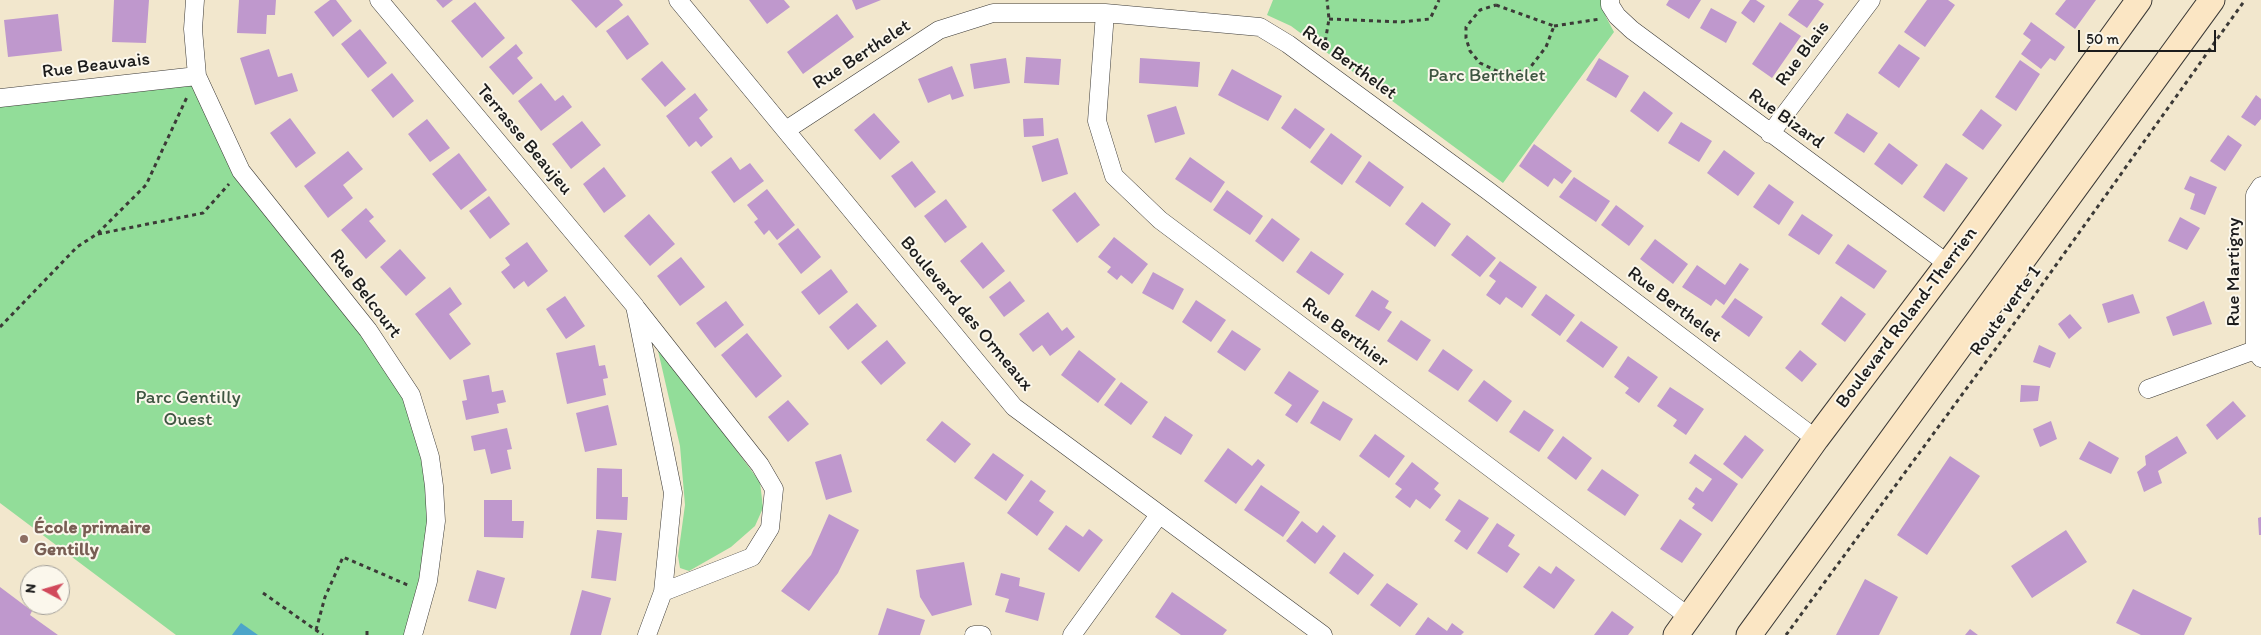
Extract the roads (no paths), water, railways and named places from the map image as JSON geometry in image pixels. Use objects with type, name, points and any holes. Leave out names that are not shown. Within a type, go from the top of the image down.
[{"type":"main road","name":"Boulevard Roland-Therrien","points":[[1682,626],[1816,439],[1948,264],[2139,0]]},
{"type":"main road","points":[[1749,635],[2212,0]]},
{"type":"street","name":"Rue Belcourt","points":[[195,0],[193,29],[197,76],[241,171],[368,330],[411,395],[430,458],[436,521],[428,581],[413,635]]},
{"type":"street","name":"Terrasse Beaujeu","points":[[380,0],[635,306],[760,465],[774,489],[770,528],[752,557],[663,592]]},
{"type":"street","name":"Boulevard des Ormeaux","points":[[678,0],[1014,407],[1323,635]]},
{"type":"street","name":"Rue Bizard","points":[[1610,0],[1610,5],[1617,16],[1632,30],[1948,264]]},
{"type":"street","name":"Rue Blais","points":[[1770,134],[1871,0]]},
{"type":"street","name":"Rue Berthelet","points":[[786,130],[939,30],[993,13],[1105,12],[1260,27],[1288,44],[1487,190],[1816,439]]},
{"type":"street","name":"Rue Berthier","points":[[1105,12],[1096,121],[1114,176],[1160,220],[1682,626]]},
{"type":"street","name":"Rue Beauvais","points":[[0,98],[197,76]]},
{"type":"street","name":"Rue Martigny","points":[[2258,354],[2255,195],[2261,186]]},
{"type":"street","name":"Terrasse Beaujeu","points":[[635,306],[673,493],[663,592],[647,635]]},
{"type":"street","points":[[2148,389],[2258,354]]},
{"type":"street","points":[[1072,635],[1159,515]]},
{"type":"street","points":[[974,635],[982,635]]},
{"type":"water","points":[[241,623],[258,635],[232,635]]},
{"type":"place","name":"École primaire Gentilly","points":[[24,539]]},
{"type":"park label","name":"Parc Berthelet","points":[[1487,76]]},
{"type":"park label","name":"Parc Gentilly Ouest","points":[[188,409]]}]
